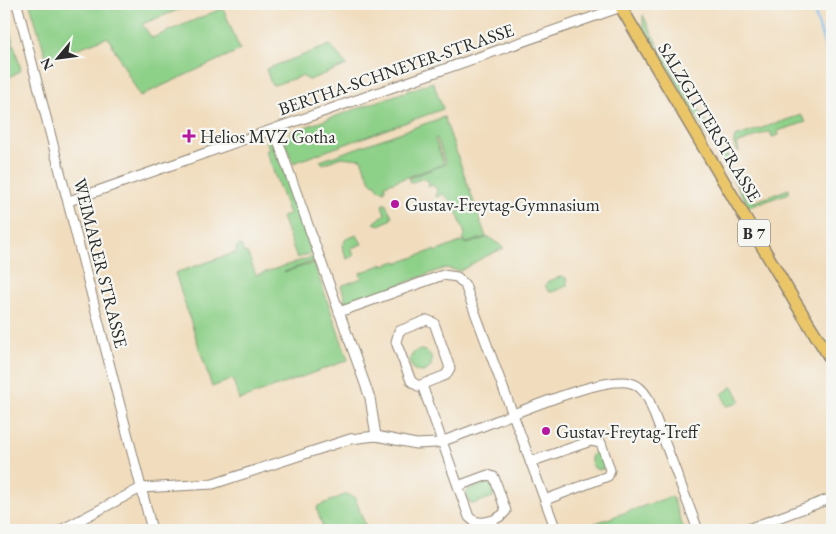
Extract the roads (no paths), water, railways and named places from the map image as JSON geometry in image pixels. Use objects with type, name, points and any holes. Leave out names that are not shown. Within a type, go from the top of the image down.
[{"type":"main road","name":"SALZGITTERSTRASSE","points":[[620,5],[795,302],[832,361]]},
{"type":"street","name":"WEIMARER STRASSE","points":[[17,4],[152,530]]},
{"type":"street","name":"BERTHA-SCHNEYER-STRASSE","points":[[69,201],[274,130],[620,5]]},
{"type":"street","points":[[274,130],[370,398],[376,436]]},
{"type":"street","points":[[339,312],[443,275],[457,277],[465,285],[556,530]]},
{"type":"street","points":[[427,320],[434,323],[450,368],[446,375],[422,385],[418,386],[411,381],[396,342],[398,331],[427,320]]},
{"type":"street","points":[[61,530],[141,488],[213,484],[350,439],[376,436],[416,444],[443,441],[600,383],[625,382],[636,384],[644,392],[650,404],[698,530]]},
{"type":"street","points":[[422,385],[469,517],[475,522],[482,523],[502,515],[506,511],[494,477],[488,475],[458,486]]},
{"type":"street","points":[[530,462],[591,440],[601,443],[610,470],[608,476],[545,500]]},
{"type":"street","points":[[744,530],[832,498]]},
{"type":"waterway","points":[[812,4],[832,69]]},
{"type":"place","name":"Helios MVZ Gotha","points":[[189,136]]},
{"type":"place","name":"Gustav-Freytag-Gymnasium","points":[[395,204]]},
{"type":"place","name":"Gustav-Freytag-Treff","points":[[546,431]]}]
